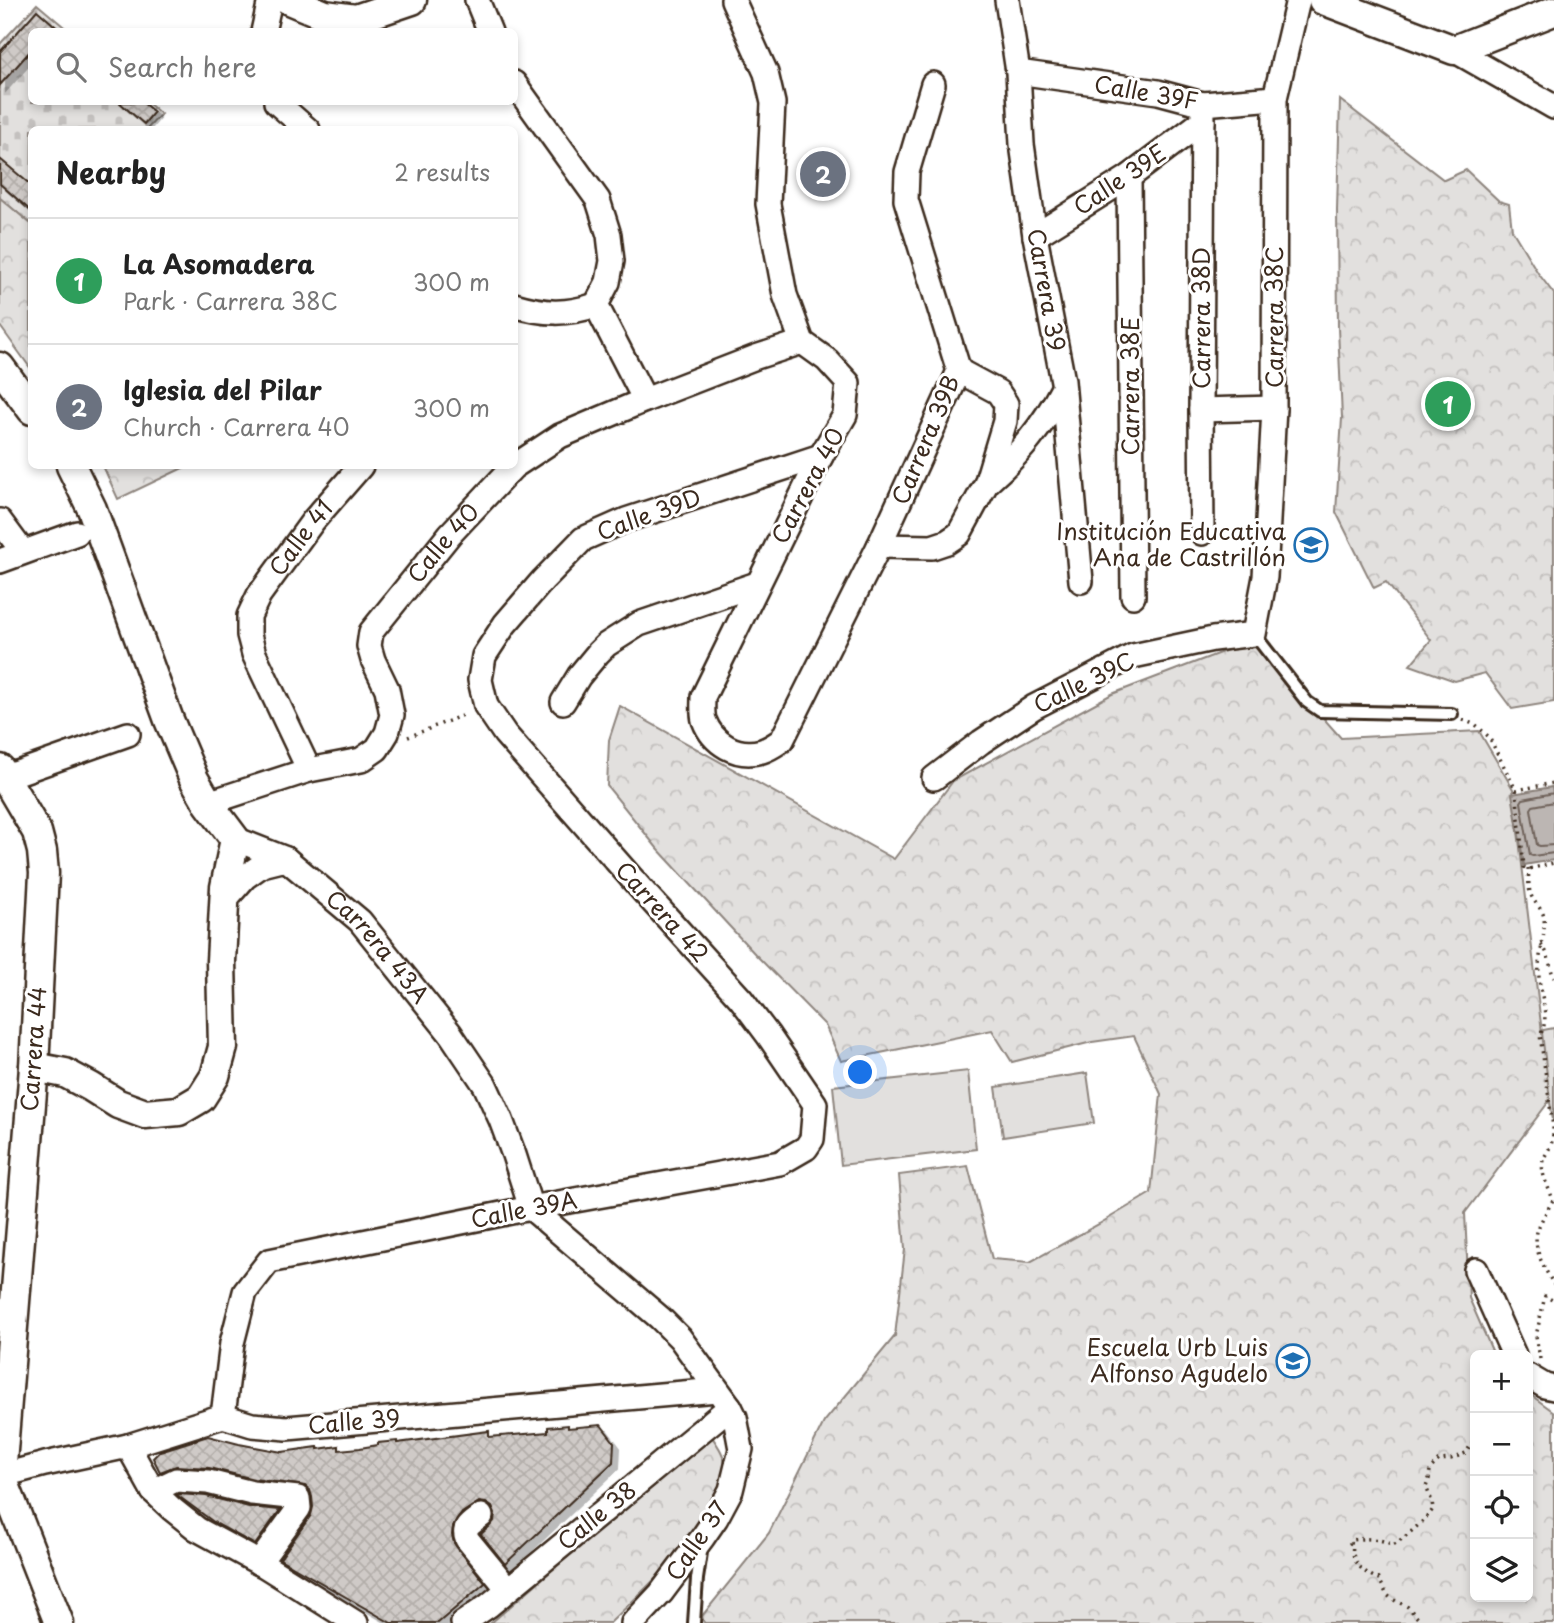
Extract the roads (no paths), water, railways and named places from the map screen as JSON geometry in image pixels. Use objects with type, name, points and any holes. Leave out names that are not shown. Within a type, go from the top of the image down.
[{"type":"street","points":[[263,28],[270,0]]},
{"type":"street","points":[[289,0],[326,15],[356,19],[412,0]]},
{"type":"street","points":[[477,0],[488,28]]},
{"type":"street","points":[[733,0],[766,73],[773,103],[768,204],[785,295],[802,342]]},
{"type":"street","name":"Carrera 39","points":[[1007,0],[1018,72],[1022,144],[1035,236],[1063,388],[1081,581]]},
{"type":"street","name":"Carrera 38C","points":[[1254,634],[1265,577],[1274,408],[1275,98],[1298,0]]},
{"type":"street","points":[[1323,0],[1454,50],[1554,107]]},
{"type":"street","points":[[1454,50],[1554,11]]},
{"type":"street","name":"Calle 39F","points":[[1018,72],[1158,92],[1203,112],[1275,98]]},
{"type":"street","name":"Carrera 39B","points":[[703,697],[703,717],[712,735],[726,748],[745,754],[765,751],[782,740],[879,546],[959,371],[906,200],[906,172],[933,84]]},
{"type":"street","points":[[518,89],[598,200],[609,235],[612,261],[608,282],[596,305],[576,312],[546,312],[518,306]]},
{"type":"street","points":[[279,105],[303,126]]},
{"type":"street","name":"Calle 39E","points":[[1035,236],[1129,177],[1203,112]]},
{"type":"street","name":"Carrera 38D","points":[[1202,533],[1203,112]]},
{"type":"street","name":"Carrera 38E","points":[[1129,177],[1133,596]]},
{"type":"street","points":[[596,305],[645,400]]},
{"type":"street","name":"Calle 40","points":[[518,464],[560,436],[645,400],[802,342]]},
{"type":"street","name":"Carrera 40","points":[[703,697],[821,456],[845,415],[848,383],[827,360],[802,342]]},
{"type":"street","points":[[0,367],[28,405]]},
{"type":"street","points":[[879,546],[932,547],[947,542],[960,534],[986,484],[1005,421],[1006,404],[998,392],[959,371]]},
{"type":"street","points":[[986,484],[1032,438],[1063,388]]},
{"type":"street","points":[[1201,410],[1274,408]]},
{"type":"street","name":"Calle 39D","points":[[484,656],[505,624],[583,539],[626,520],[821,456]]},
{"type":"street","name":"Carrera 43A","points":[[73,469],[92,509],[169,720],[194,779],[208,803],[235,838],[286,859],[360,921],[450,1032],[485,1085],[501,1120],[531,1208]]},
{"type":"street","name":"Calle 41","points":[[309,770],[254,654],[249,635],[249,616],[259,595],[313,521],[358,469]]},
{"type":"street","name":"Calle 40","points":[[309,770],[361,760],[377,749],[387,733],[392,715],[387,689],[369,646],[371,632],[450,534],[511,469]]},
{"type":"street","points":[[0,521],[23,552]]},
{"type":"street","points":[[0,561],[77,533]]},
{"type":"street","points":[[563,702],[597,653],[639,624],[757,584]]},
{"type":"street","name":"Calle 39C","points":[[934,778],[981,742],[1034,707],[1133,656],[1213,639],[1254,634]]},
{"type":"street","name":"Carrera 42","points":[[484,656],[480,680],[486,706],[505,734],[741,999],[815,1104],[812,1139],[806,1148],[780,1163]]},
{"type":"street","points":[[2,775],[128,734]]},
{"type":"street","points":[[208,803],[309,770]]},
{"type":"street","name":"Carrera 44","points":[[2,775],[37,832],[44,873],[34,1067],[4,1400],[1,1476],[59,1623]]},
{"type":"street","points":[[34,1067],[65,1073],[118,1104],[145,1114],[179,1111],[201,1098],[215,1076],[223,1047],[221,961],[225,887],[235,838]]},
{"type":"street","points":[[225,901],[245,877],[262,866],[286,859]]},
{"type":"street","name":"Calle 39A","points":[[223,1416],[232,1343],[246,1292],[269,1261],[531,1208],[780,1163]]},
{"type":"street","points":[[531,1208],[660,1318],[680,1338],[723,1399]]},
{"type":"street","points":[[1476,1270],[1512,1350]]},
{"type":"street","points":[[1533,1379],[1554,1388]]},
{"type":"street","name":"Calle 39","points":[[223,1416],[253,1425],[287,1428],[723,1399]]},
{"type":"street","name":"Calle 37","points":[[632,1623],[661,1593],[703,1537],[731,1490],[741,1449],[735,1417],[723,1399]]},
{"type":"street","name":"Calle 38","points":[[463,1623],[509,1589],[723,1399]]},
{"type":"street","points":[[1,1476],[128,1446],[223,1416]]},
{"type":"street","points":[[128,1446],[153,1492],[172,1509],[197,1528],[356,1623]]},
{"type":"street","points":[[153,1492],[176,1480],[208,1482],[252,1493],[298,1498],[299,1508],[259,1563]]},
{"type":"street","points":[[481,1516],[466,1528],[467,1539],[509,1589]]},
{"type":"lane","points":[[1254,634],[1307,702],[1320,711],[1455,716]]},
{"type":"lane","points":[[694,1623],[703,1537]]},
{"type":"water","points":[[1552,787],[1554,860],[1524,865],[1512,794]]},
{"type":"place","name":"Iglesia del Pilar","points":[[823,174]]},
{"type":"place","name":"La Asomadera","points":[[1448,404]]},
{"type":"place","name":"Institución Educativa Ana de Castrillón","points":[[1311,545]]},
{"type":"place","name":"Escuela Urb Luis Alfonso Agudelo","points":[[1293,1361]]}]
